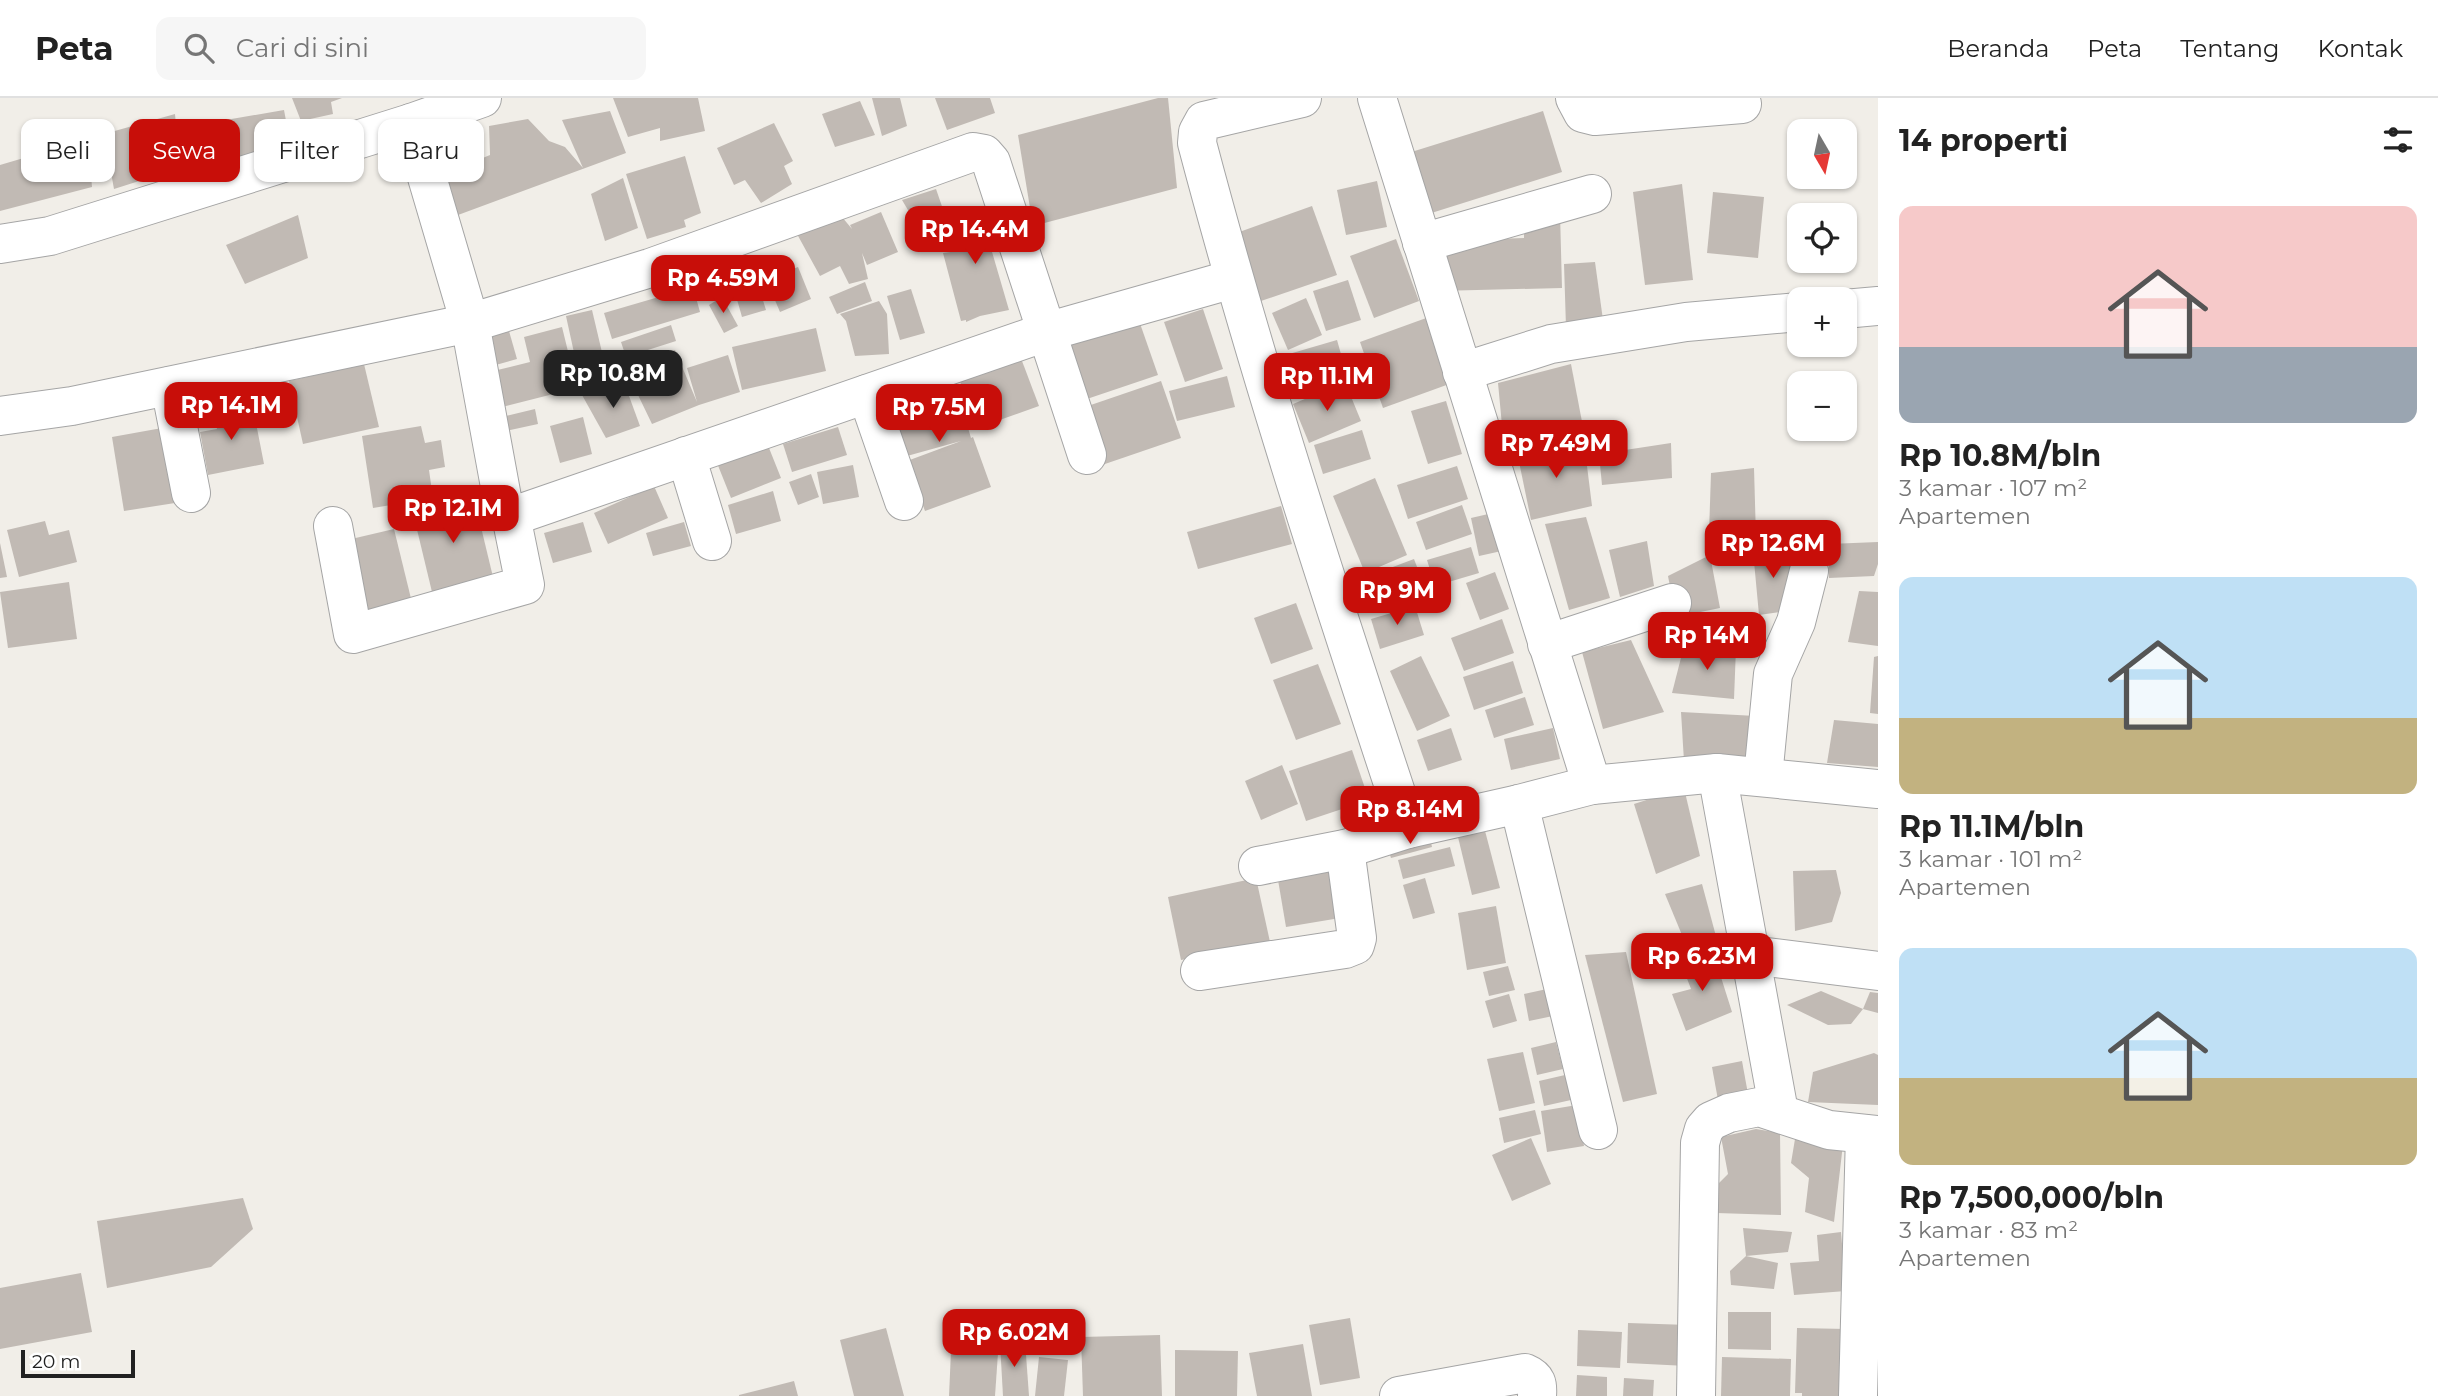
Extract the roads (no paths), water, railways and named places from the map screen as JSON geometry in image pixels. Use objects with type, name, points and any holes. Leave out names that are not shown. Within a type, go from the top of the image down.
[{"type":"street","points":[[422,119],[482,98]]},
{"type":"street","points":[[1302,98],[1247,104],[1204,121],[1198,132],[1197,143],[1233,279],[1314,545],[1408,829]]},
{"type":"street","points":[[1377,98],[1592,785]]},
{"type":"street","points":[[1575,98],[1583,113],[1595,116],[1742,104]]},
{"type":"street","points":[[0,244],[50,236],[378,133]]},
{"type":"street","points":[[0,416],[170,386],[470,323],[650,268],[973,152],[984,154],[991,162],[1087,455]]},
{"type":"street","points":[[333,526],[353,634],[525,585],[510,511],[503,503],[470,323],[428,182]]},
{"type":"street","points":[[1422,243],[1591,194]]},
{"type":"street","points":[[510,511],[519,514],[1046,332],[1233,279]]},
{"type":"street","points":[[1857,308],[1878,306]]},
{"type":"street","points":[[1462,372],[1551,344],[1686,322],[1787,313]]},
{"type":"street","points":[[170,386],[191,493]]},
{"type":"street","points":[[867,394],[904,501]]},
{"type":"street","points":[[685,456],[712,541]]},
{"type":"street","points":[[1763,777],[1773,674],[1796,622],[1809,571]]},
{"type":"street","points":[[1547,644],[1672,603]]},
{"type":"street","points":[[1717,773],[1779,1112]]},
{"type":"street","points":[[1258,866],[1345,849],[1408,829],[1592,785],[1717,773],[1878,789]]},
{"type":"street","points":[[1519,804],[1598,1130]]},
{"type":"street","points":[[1200,971],[1345,949],[1354,945],[1357,938],[1345,849]]},
{"type":"street","points":[[1751,955],[1878,971]]},
{"type":"street","points":[[1696,1396],[1700,1143],[1704,1129],[1711,1121],[1729,1113],[1759,1107],[1829,1130],[1871,1134],[1858,1396]]},
{"type":"street","points":[[1399,1396],[1525,1373],[1533,1376],[1538,1384],[1537,1396]]}]
